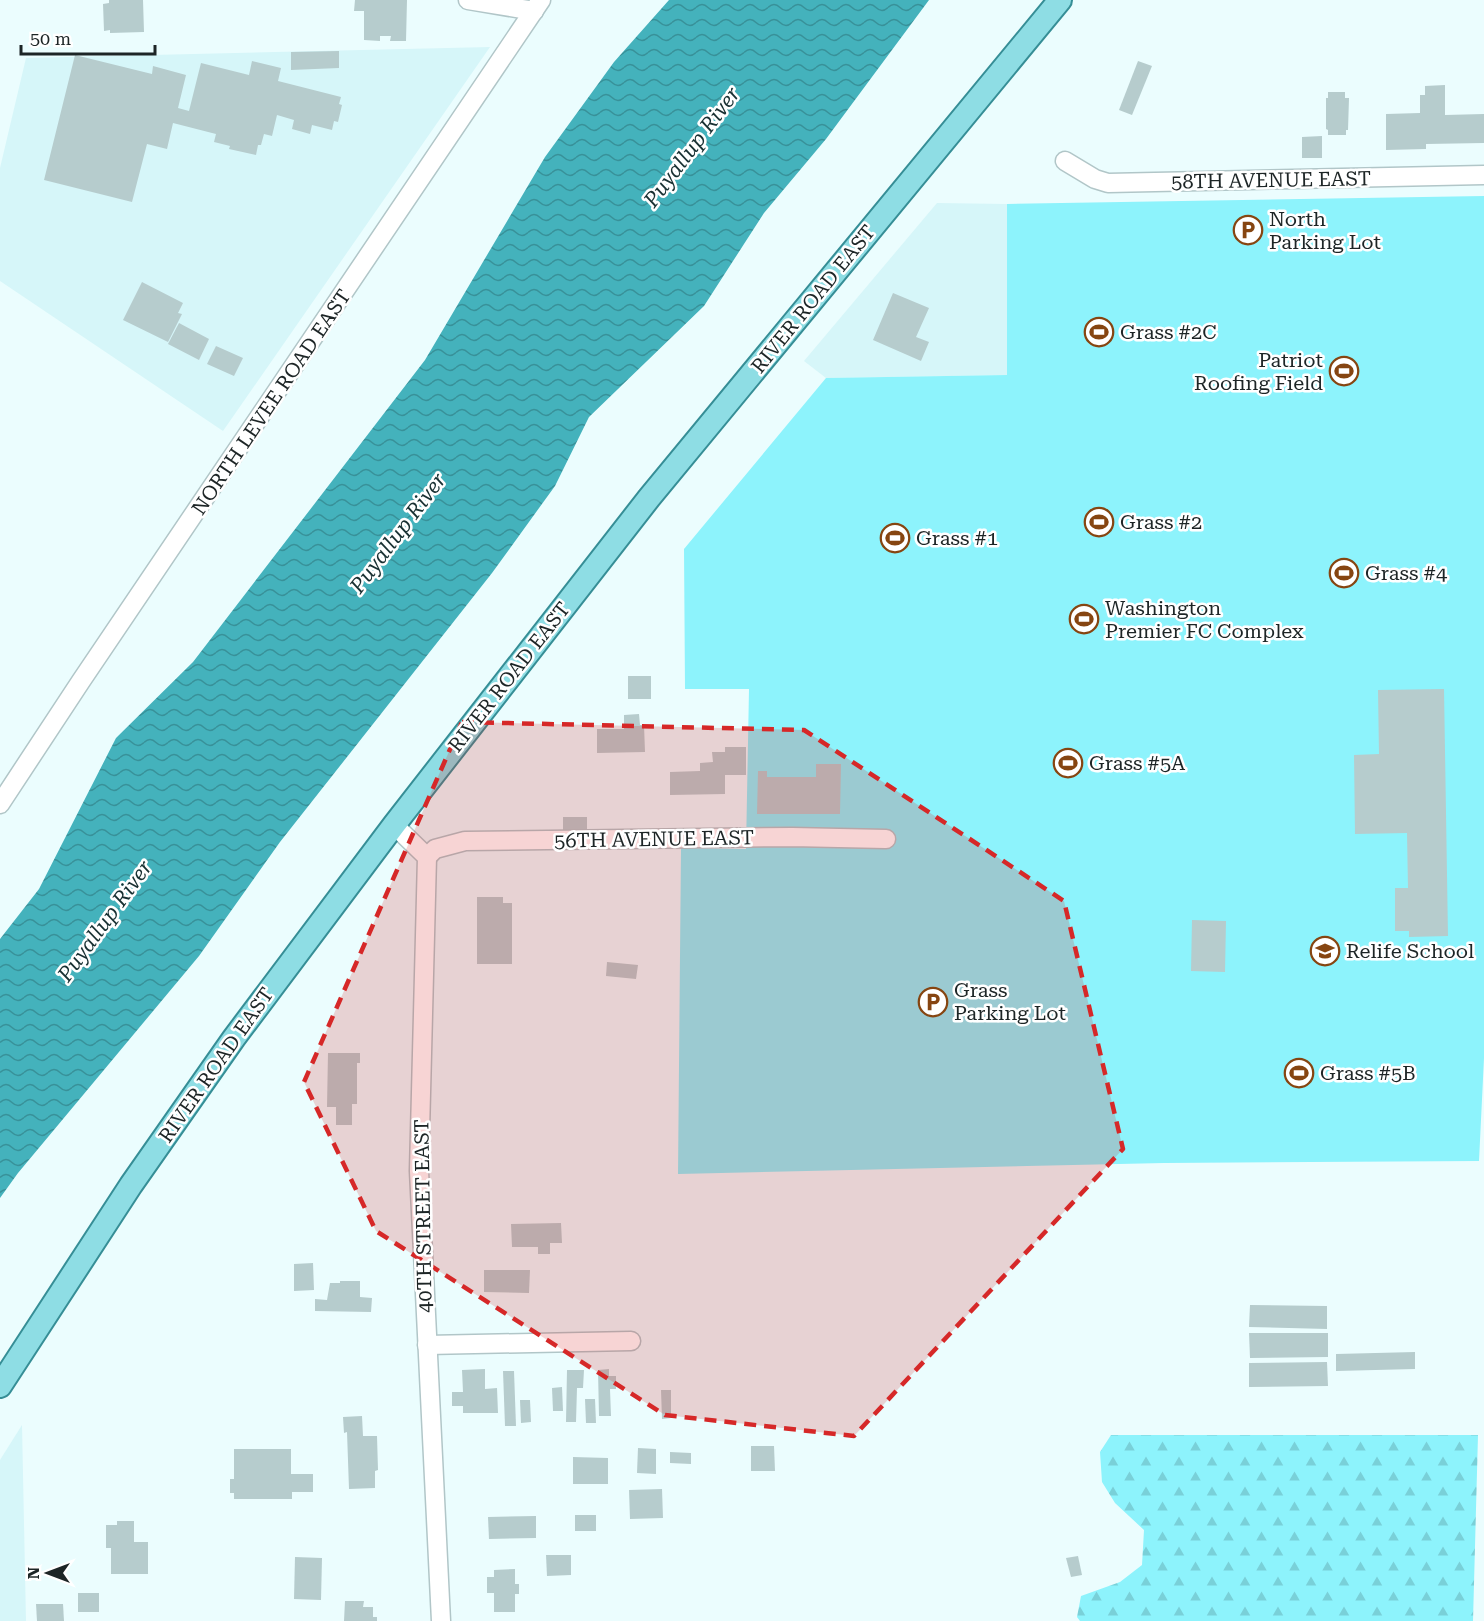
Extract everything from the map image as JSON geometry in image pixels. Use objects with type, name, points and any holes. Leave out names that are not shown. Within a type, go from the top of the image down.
[{"type":"main road","name":"RIVER ROAD EAST","points":[[0,1386],[125,1195],[227,1048],[394,825],[649,498],[1059,0]]},
{"type":"street","points":[[468,0],[538,5]]},
{"type":"street","name":"NORTH LEVEE ROAD EAST","points":[[0,804],[538,5]]},
{"type":"street","name":"58TH AVENUE EAST","points":[[1065,161],[1087,175],[1108,183],[1484,175]]},
{"type":"street","points":[[394,825],[427,857]]},
{"type":"street","name":"56TH AVENUE EAST","points":[[427,857],[435,849],[465,841],[792,837],[886,839]]},
{"type":"street","name":"40TH STREET EAST","points":[[427,857],[419,1172],[441,1621]]},
{"type":"street","points":[[427,1345],[631,1341]]},
{"type":"highlighted area","points":[[462,722],[804,730],[1064,901],[1123,1149],[854,1436],[665,1415],[376,1231],[304,1082]]},
{"type":"shaded area","points":[[490,47],[223,431],[0,281],[0,168],[26,58]]},
{"type":"shaded area","points":[[937,203],[1007,204],[1008,375],[826,378],[804,361]]},
{"type":"shaded area","points":[[22,1425],[26,1621],[0,1621],[0,1460]]},
{"type":"green space","name":"Washington Premier FC Complex","points":[[1484,196],[1484,1058],[1479,1161],[1164,1163],[678,1174],[681,848],[746,849],[749,689],[685,689],[684,549],[826,378],[1007,375],[1007,204]]},
{"type":"green space","points":[[1111,1435],[1478,1435],[1473,1621],[1080,1621],[1077,1617],[1081,1596],[1120,1582],[1142,1565],[1144,1530],[1115,1503],[1102,1482],[1100,1452]]},
{"type":"water","name":"Puyallup River","points":[[669,0],[929,0],[826,139],[764,213],[704,306],[589,417],[555,486],[492,573],[280,842],[199,956],[18,1173],[0,1198],[0,939],[39,889],[116,738],[193,662],[425,360],[545,157],[614,62]]},
{"type":"building","points":[[109,0],[143,0],[144,32],[110,33],[110,30],[104,31],[103,4],[109,3]]},
{"type":"building","points":[[355,0],[407,0],[406,41],[390,41],[391,36],[380,36],[380,41],[364,40],[364,11],[354,11]]},
{"type":"building","points":[[339,51],[339,68],[291,70],[291,52]]},
{"type":"building","points":[[75,55],[152,74],[153,66],[186,75],[178,108],[189,111],[201,63],[249,75],[252,61],[281,68],[278,81],[341,97],[339,104],[342,105],[338,122],[334,121],[332,130],[312,125],[310,134],[292,129],[294,120],[277,115],[272,136],[264,134],[256,155],[229,149],[230,146],[214,142],[216,134],[173,123],[167,149],[147,144],[132,202],[44,180]]},
{"type":"building","points":[[1138,61],[1152,66],[1132,115],[1119,110]]},
{"type":"building","points":[[1445,85],[1445,115],[1484,114],[1484,143],[1426,144],[1426,149],[1386,150],[1386,114],[1420,113],[1420,95],[1425,95],[1425,86]]},
{"type":"building","points":[[1328,92],[1345,92],[1345,98],[1349,98],[1346,135],[1328,135],[1326,98],[1328,98]]},
{"type":"building","points":[[1322,136],[1322,158],[1302,158],[1302,137]]},
{"type":"building","points":[[142,282],[183,303],[178,313],[182,314],[168,342],[123,320]]},
{"type":"building","points":[[893,293],[929,308],[916,337],[929,342],[921,361],[873,340]]},
{"type":"building","points":[[179,323],[209,339],[199,360],[168,344]]},
{"type":"building","points":[[216,346],[243,358],[234,376],[207,364]]},
{"type":"building","points":[[628,676],[651,676],[651,699],[628,699]]},
{"type":"building","points":[[1444,689],[1448,936],[1409,937],[1409,931],[1395,931],[1395,888],[1408,888],[1407,833],[1355,834],[1354,755],[1379,754],[1378,690]]},
{"type":"building","points":[[639,714],[640,725],[644,725],[645,752],[597,753],[597,729],[624,729],[624,715]]},
{"type":"building","points":[[725,747],[746,747],[746,775],[725,775],[725,794],[670,795],[670,772],[700,771],[700,763],[713,762],[712,752],[725,752]]},
{"type":"building","points":[[816,764],[841,764],[840,814],[757,814],[758,771],[767,771],[767,777],[816,777]]},
{"type":"building","points":[[563,817],[587,817],[587,831],[563,831]]},
{"type":"building","points":[[477,897],[503,897],[503,903],[512,903],[512,964],[477,964]]},
{"type":"building","points":[[1192,920],[1226,921],[1225,972],[1191,971]]},
{"type":"building","points":[[607,962],[638,965],[636,979],[606,976]]},
{"type":"building","points":[[328,1053],[360,1053],[360,1063],[357,1063],[357,1104],[352,1104],[352,1125],[336,1125],[336,1107],[327,1107]]},
{"type":"building","points":[[561,1223],[562,1243],[550,1243],[550,1254],[538,1254],[538,1247],[512,1247],[511,1224]]},
{"type":"building","points":[[313,1263],[314,1290],[294,1291],[294,1264]]},
{"type":"building","points":[[484,1270],[530,1270],[529,1293],[484,1292]]},
{"type":"building","points":[[340,1281],[360,1281],[360,1297],[372,1298],[371,1312],[315,1311],[315,1299],[327,1300],[330,1283],[340,1283]]},
{"type":"building","points":[[1250,1305],[1327,1306],[1327,1329],[1249,1327]]},
{"type":"building","points":[[1249,1333],[1328,1333],[1328,1357],[1250,1358]]},
{"type":"building","points":[[1415,1352],[1415,1369],[1336,1371],[1336,1354]]},
{"type":"building","points":[[1327,1362],[1328,1386],[1249,1387],[1249,1363]]},
{"type":"building","points":[[485,1369],[485,1389],[497,1388],[498,1413],[463,1413],[463,1406],[452,1406],[452,1392],[463,1392],[462,1370]]},
{"type":"building","points":[[609,1369],[609,1376],[616,1376],[616,1389],[610,1389],[611,1416],[599,1416],[598,1370]]},
{"type":"building","points":[[567,1370],[584,1370],[583,1388],[577,1388],[576,1422],[566,1422]]},
{"type":"building","points":[[503,1371],[514,1371],[516,1426],[505,1426]]},
{"type":"building","points":[[562,1387],[563,1411],[553,1411],[552,1388]]},
{"type":"building","points":[[661,1390],[671,1390],[671,1418],[662,1419]]},
{"type":"building","points":[[585,1399],[595,1399],[596,1423],[586,1423]]},
{"type":"building","points":[[520,1400],[530,1400],[531,1422],[521,1423]]},
{"type":"building","points":[[362,1416],[363,1436],[377,1436],[378,1470],[375,1471],[375,1488],[349,1489],[347,1432],[344,1433],[343,1417]]},
{"type":"building","points":[[751,1446],[774,1446],[775,1471],[751,1471]]},
{"type":"building","points":[[638,1448],[656,1449],[656,1474],[637,1473]]},
{"type":"building","points":[[234,1449],[291,1449],[291,1474],[313,1474],[313,1492],[292,1492],[292,1499],[234,1499],[234,1493],[230,1493],[230,1479],[234,1479]]},
{"type":"building","points":[[670,1452],[691,1453],[691,1464],[670,1463]]},
{"type":"building","points":[[573,1457],[608,1458],[608,1484],[573,1484]]},
{"type":"building","points":[[662,1489],[663,1518],[630,1519],[629,1490]]},
{"type":"building","points":[[575,1515],[596,1515],[596,1531],[575,1531]]},
{"type":"building","points":[[536,1516],[536,1538],[489,1539],[488,1517]]},
{"type":"building","points":[[117,1521],[134,1521],[134,1542],[148,1542],[148,1574],[111,1574],[111,1548],[106,1548],[106,1525],[117,1525]]},
{"type":"building","points":[[546,1555],[571,1555],[571,1575],[547,1576]]},
{"type":"building","points":[[1078,1556],[1082,1575],[1071,1577],[1066,1558]]},
{"type":"building","points":[[295,1557],[322,1558],[321,1600],[294,1599]]},
{"type":"building","points":[[515,1569],[515,1584],[519,1584],[519,1594],[515,1594],[515,1612],[494,1612],[494,1593],[487,1593],[487,1577],[494,1577],[494,1570]]},
{"type":"building","points":[[78,1593],[99,1593],[99,1612],[78,1612]]},
{"type":"building","points":[[345,1601],[364,1601],[363,1607],[373,1607],[373,1617],[377,1617],[377,1621],[344,1621]]},
{"type":"building","points":[[36,1604],[63,1604],[64,1621],[37,1621]]},
{"type":"place","name":"North Parking Lot","points":[[1248,230]]},
{"type":"place","name":"Grass #2C","points":[[1099,332]]},
{"type":"place","name":"Patriot Roofing Field","points":[[1344,371]]},
{"type":"place","name":"Grass #2","points":[[1099,522]]},
{"type":"place","name":"Grass #1","points":[[895,538]]},
{"type":"place","name":"Grass #4","points":[[1344,573]]},
{"type":"place","name":"Washington Premier FC Complex","points":[[1084,619]]},
{"type":"place","name":"Grass #5A","points":[[1068,763]]},
{"type":"place","name":"Relife School","points":[[1325,951]]},
{"type":"place","name":"Grass Parking Lot","points":[[933,1002]]},
{"type":"place","name":"Grass #5B","points":[[1299,1073]]}]
